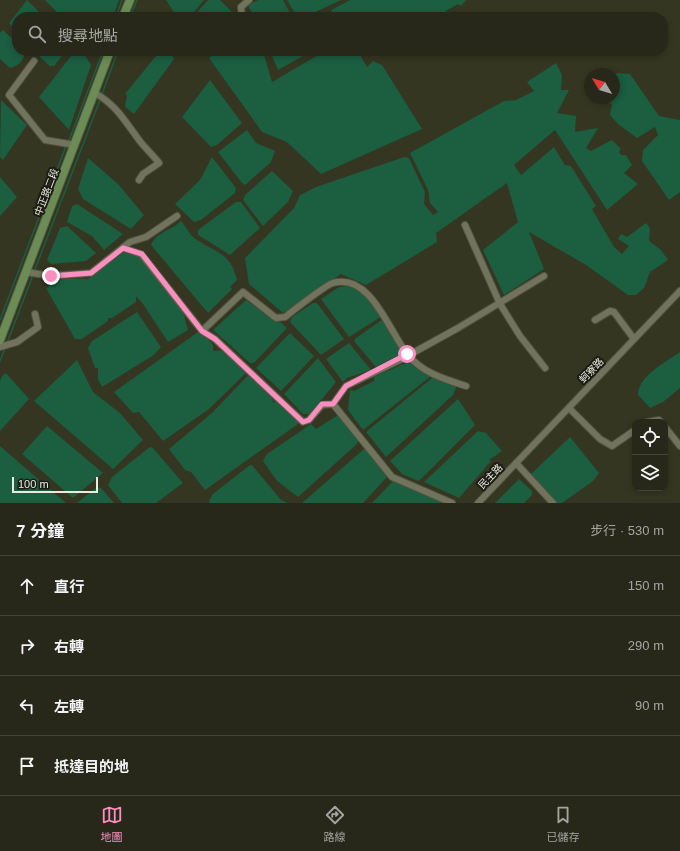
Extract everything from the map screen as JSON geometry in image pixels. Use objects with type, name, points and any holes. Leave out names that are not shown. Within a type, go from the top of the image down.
[{"type":"main road","points":[[125,12],[130,0]]},
{"type":"main road","name":"中正路二段","points":[[0,340],[108,56]]},
{"type":"street","points":[[242,12],[242,7],[249,0]]},
{"type":"street","points":[[34,61],[9,95],[45,140],[75,145]]},
{"type":"street","points":[[95,93],[107,100],[130,125],[139,140],[160,163],[143,174],[139,180]]},
{"type":"street","points":[[26,272],[51,276],[91,273],[130,242],[146,237],[178,216]]},
{"type":"street","points":[[465,225],[500,304],[520,336],[545,368]]},
{"type":"street","points":[[123,248],[142,254],[202,331],[215,339],[303,422],[309,420],[322,404],[333,404]]},
{"type":"street","points":[[333,404],[346,386],[500,304],[508,297],[544,276]]},
{"type":"street","points":[[202,331],[243,292],[276,318],[285,317],[332,283],[347,282],[362,290],[383,312],[407,354],[427,372],[466,386]]},
{"type":"street","name":"蚵寮路","points":[[516,463],[680,291]]},
{"type":"street","points":[[595,320],[610,311],[614,312],[634,339]]},
{"type":"street","points":[[0,347],[17,342],[38,327],[35,314]]},
{"type":"street","points":[[333,404],[392,477],[452,503]]},
{"type":"street","points":[[569,408],[600,439],[612,446],[632,432]]},
{"type":"street","points":[[668,431],[680,446]]},
{"type":"street","points":[[516,463],[553,503]]},
{"type":"street","name":"民主路","points":[[478,503],[516,463]]},
{"type":"shaded area","points":[[27,0],[39,12],[18,12]]},
{"type":"shaded area","points":[[45,0],[119,0],[115,12],[57,12]]},
{"type":"shaded area","points":[[166,0],[204,0],[194,12],[174,12]]},
{"type":"shaded area","points":[[208,0],[220,0],[231,11],[230,12],[197,12]]},
{"type":"shaded area","points":[[258,0],[283,0],[289,12],[252,12],[248,5]]},
{"type":"shaded area","points":[[287,0],[341,0],[316,12],[294,12]]},
{"type":"shaded area","points":[[350,0],[466,0],[461,6],[458,4],[445,12],[332,12],[331,10]]},
{"type":"shaded area","points":[[12,19],[12,26],[9,23]]},
{"type":"shaded area","points":[[3,30],[12,38],[12,56],[24,56],[20,63],[16,66],[10,68],[0,59],[0,33]]},
{"type":"shaded area","points":[[62,56],[54,66],[50,66],[40,57]]},
{"type":"shaded area","points":[[71,56],[85,56],[91,65],[69,130],[39,97]]},
{"type":"shaded area","points":[[156,56],[172,56],[174,59],[134,114],[125,107],[127,95],[125,94]]},
{"type":"shaded area","points":[[211,56],[264,56],[272,82],[316,56],[361,56],[367,67],[373,61],[382,65],[422,129],[321,174],[287,142],[262,132],[209,58]]},
{"type":"shaded area","points":[[272,56],[303,56],[278,70]]},
{"type":"shaded area","points":[[556,63],[562,75],[561,90],[569,90],[557,113],[576,116],[575,132],[598,128],[586,148],[591,151],[612,140],[621,149],[619,152],[621,155],[626,155],[632,165],[624,173],[638,184],[607,210],[555,130],[514,165],[521,175],[554,147],[565,165],[571,166],[596,206],[592,209],[614,247],[622,254],[629,246],[618,239],[621,234],[627,237],[646,223],[650,228],[649,241],[661,250],[668,260],[650,272],[644,288],[636,295],[628,295],[586,265],[529,232],[544,269],[504,295],[483,250],[518,222],[507,183],[436,233],[437,242],[366,285],[341,274],[283,313],[249,284],[245,258],[294,208],[300,195],[316,187],[404,157],[409,158],[425,192],[424,204],[433,215],[438,212],[430,203],[428,190],[410,153],[504,101],[516,100],[534,91],[527,82]]},
{"type":"shaded area","points":[[620,73],[630,74],[659,116],[680,120],[680,192],[669,200],[642,161],[643,150],[658,135],[655,127],[637,138],[618,124],[610,115],[612,104],[620,104]]},
{"type":"shaded area","points":[[210,80],[242,123],[217,145],[211,147],[182,117]]},
{"type":"shaded area","points":[[1,100],[27,125],[3,160],[0,157]]},
{"type":"shaded area","points":[[247,130],[256,143],[275,151],[271,162],[245,185],[218,152]]},
{"type":"shaded area","points":[[212,157],[236,188],[235,193],[201,220],[194,222],[175,204],[200,180]]},
{"type":"shaded area","points":[[88,158],[118,184],[144,215],[131,229],[83,199],[78,189]]},
{"type":"shaded area","points":[[272,171],[293,191],[288,202],[263,226],[243,200],[245,195]]},
{"type":"shaded area","points":[[0,177],[17,197],[0,216]]},
{"type":"shaded area","points":[[236,202],[241,202],[260,228],[230,255],[198,235],[198,230]]},
{"type":"shaded area","points":[[77,204],[123,234],[104,250],[92,236],[67,222],[72,206]]},
{"type":"shaded area","points":[[181,221],[192,236],[225,257],[234,270],[237,280],[230,287],[232,289],[208,313],[151,245],[160,234]]},
{"type":"shaded area","points":[[67,226],[96,253],[86,261],[51,264],[47,260],[60,228]]},
{"type":"shaded area","points":[[128,249],[141,253],[183,311],[188,330],[168,342],[136,296],[136,302],[112,318],[108,318],[108,321],[82,339],[75,339],[46,288],[60,278],[88,279]]},
{"type":"shaded area","points":[[347,286],[362,291],[383,313],[379,318],[349,337],[321,299],[339,287]]},
{"type":"shaded area","points":[[246,300],[274,321],[279,321],[287,328],[254,363],[250,363],[213,330]]},
{"type":"shaded area","points":[[313,303],[317,303],[344,339],[321,355],[290,322],[292,317]]},
{"type":"shaded area","points":[[137,312],[161,347],[154,355],[102,387],[98,379],[98,368],[95,368],[88,348],[92,341]]},
{"type":"shaded area","points":[[383,319],[403,353],[376,367],[354,341]]},
{"type":"shaded area","points":[[198,332],[204,334],[213,345],[213,351],[228,350],[246,373],[209,409],[163,441],[139,412],[133,413],[114,392]]},
{"type":"shaded area","points":[[290,333],[314,356],[281,391],[256,368]]},
{"type":"shaded area","points":[[349,343],[371,370],[347,378],[343,382],[326,359]]},
{"type":"shaded area","points":[[680,352],[680,388],[663,402],[650,408],[638,395],[639,388],[654,370]]},
{"type":"shaded area","points":[[318,358],[336,382],[310,414],[303,414],[284,394]]},
{"type":"shaded area","points":[[77,360],[93,392],[120,413],[143,440],[113,469],[34,401]]},
{"type":"shaded area","points":[[408,362],[431,376],[363,430],[348,410],[350,390],[354,391],[374,381],[374,377]]},
{"type":"shaded area","points":[[6,373],[29,399],[0,431],[0,381],[2,376]]},
{"type":"shaded area","points":[[250,373],[272,394],[273,403],[279,399],[299,420],[298,424],[205,490],[191,472],[185,470],[169,449],[213,412]]},
{"type":"shaded area","points":[[432,378],[457,385],[453,395],[386,457],[366,432]]},
{"type":"shaded area","points":[[458,399],[475,425],[421,479],[418,481],[402,474],[390,461]]},
{"type":"shaded area","points":[[340,414],[358,440],[357,444],[298,497],[277,481],[263,461],[267,454],[311,424],[316,429]]},
{"type":"shaded area","points":[[47,426],[103,473],[73,498],[22,454]]},
{"type":"shaded area","points":[[478,431],[486,433],[502,451],[489,460],[491,461],[459,498],[424,482]]},
{"type":"shaded area","points":[[570,437],[599,473],[593,481],[562,503],[557,503],[530,475]]},
{"type":"shaded area","points":[[0,446],[66,503],[0,503]]},
{"type":"shaded area","points":[[150,447],[153,448],[183,483],[156,503],[122,503],[108,485],[112,477]]},
{"type":"shaded area","points":[[364,449],[368,451],[388,476],[363,503],[302,503]]},
{"type":"shaded area","points":[[252,465],[281,500],[288,503],[210,503],[209,501],[213,494]]},
{"type":"shaded area","points":[[519,479],[532,491],[532,495],[524,503],[495,503]]},
{"type":"shaded area","points":[[393,481],[398,482],[448,503],[372,503]]},
{"type":"shaded area","points":[[97,487],[101,488],[114,503],[77,503]]},
{"type":"waterway","points":[[118,12],[122,0]]},
{"type":"waterway","points":[[132,12],[137,0]]},
{"type":"waterway","points":[[68,143],[101,56]]},
{"type":"waterway","points":[[102,94],[116,56]]},
{"type":"waterway","points":[[34,272],[100,100]]},
{"type":"waterway","points":[[0,320],[66,146]]},
{"type":"waterway","points":[[7,343],[33,275]]},
{"type":"waterway","points":[[0,361],[5,348]]},
{"type":"route","points":[[51,276],[91,273],[123,248],[142,254],[202,331],[215,339],[303,422],[309,420],[322,404],[333,404],[346,386],[400,360],[407,354]]}]
